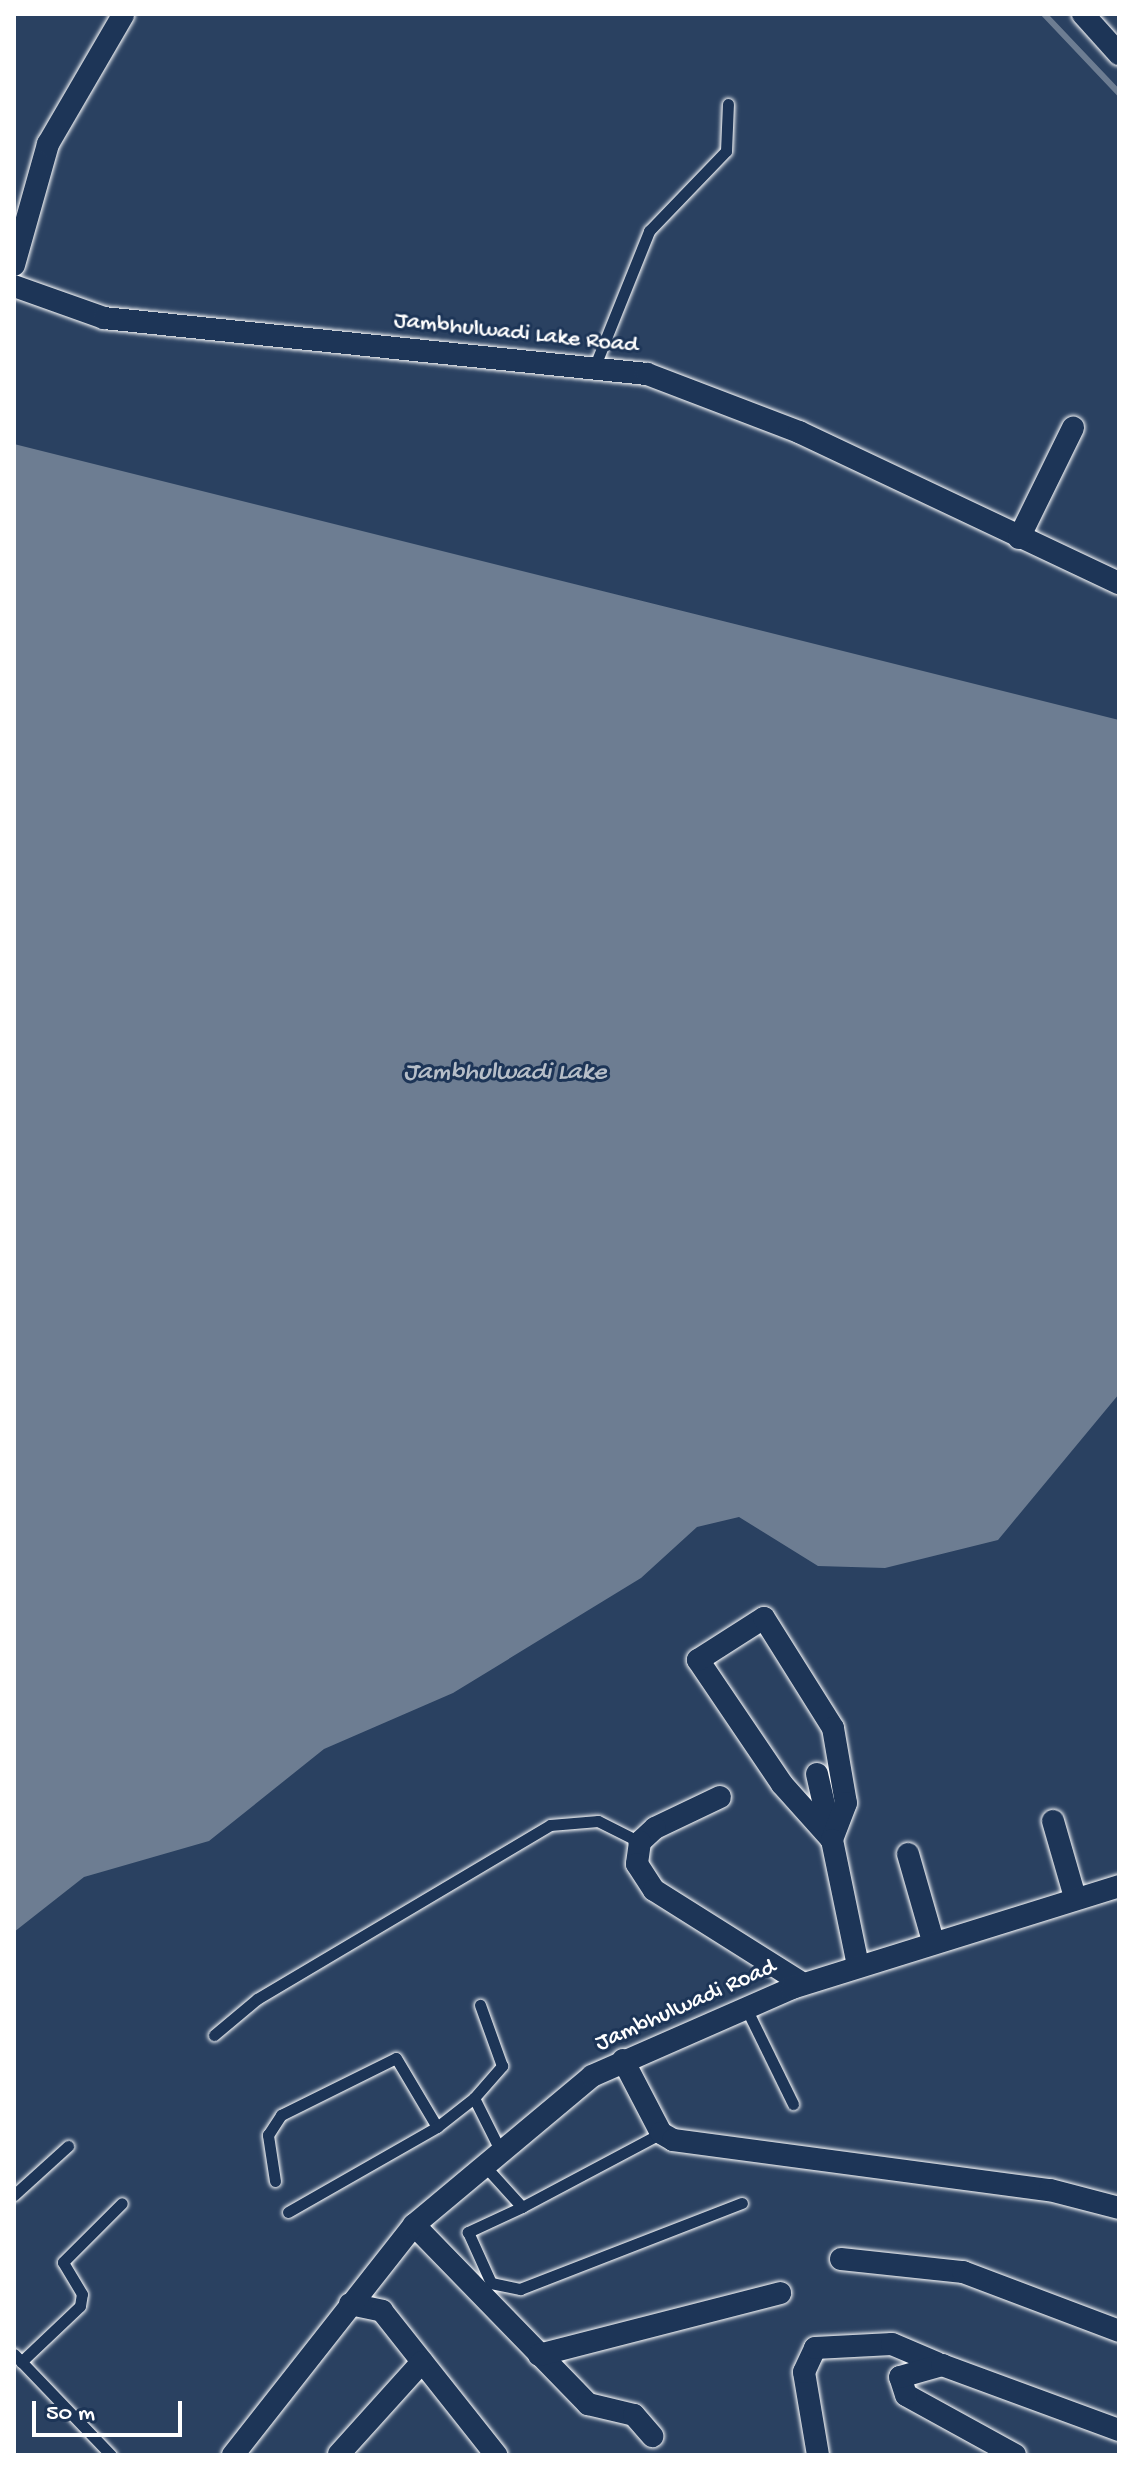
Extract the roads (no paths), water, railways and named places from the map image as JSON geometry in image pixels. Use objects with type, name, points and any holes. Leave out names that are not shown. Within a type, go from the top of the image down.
[{"type":"street","points":[[1083,14],[1119,54]]},
{"type":"street","points":[[14,265],[48,144],[123,15]]},
{"type":"street","name":"Jambhulwadi Lake Road","points":[[14,286],[104,318],[647,374],[799,432],[1119,583]]},
{"type":"street","points":[[1019,538],[1073,428]]},
{"type":"street","points":[[764,1618],[833,1728],[846,1803],[832,1840],[782,1784],[698,1660],[764,1618]]},
{"type":"street","points":[[817,1774],[858,1966]]},
{"type":"street","points":[[720,1797],[640,1842],[637,1864],[654,1890],[803,1984]]},
{"type":"street","points":[[1053,1821],[1075,1897]]},
{"type":"street","points":[[908,1854],[933,1941]]},
{"type":"street","name":"Jambhulwadi Road","points":[[233,2455],[414,2225],[592,2076],[803,1984],[933,1941],[1119,1886]]},
{"type":"street","points":[[623,2060],[661,2133],[762,2156],[1050,2190],[1119,2208]]},
{"type":"street","points":[[414,2225],[588,2404],[634,2415],[652,2436]]},
{"type":"street","points":[[841,2259],[963,2272],[1119,2331]]},
{"type":"street","points":[[539,2355],[780,2293]]},
{"type":"street","points":[[350,2304],[382,2311],[496,2455]]},
{"type":"street","points":[[818,2455],[804,2372],[815,2348],[892,2344],[1119,2430]]},
{"type":"street","points":[[339,2454],[422,2362]]},
{"type":"street","points":[[942,2365],[909,2369],[900,2388],[1015,2455]]},
{"type":"lane","points":[[594,368],[649,231],[726,151],[728,104]]},
{"type":"lane","points":[[214,2035],[257,1999],[550,1825],[598,1821],[640,1842]]},
{"type":"lane","points":[[288,2212],[437,2127],[474,2098],[502,2066],[480,2005]]},
{"type":"lane","points":[[746,2008],[793,2104]]},
{"type":"lane","points":[[275,2181],[268,2135],[281,2115],[396,2058],[437,2127]]},
{"type":"lane","points":[[474,2098],[492,2157],[522,2207]]},
{"type":"lane","points":[[661,2133],[522,2207],[468,2232],[491,2283],[520,2289],[742,2203]]},
{"type":"lane","points":[[14,2195],[68,2146]]},
{"type":"lane","points":[[111,2455],[18,2358],[80,2306],[82,2294],[63,2262],[122,2203]]},
{"type":"water","name":"Jambhulwadi Lake","points":[[14,444],[1119,720],[1119,1394],[998,1540],[885,1568],[818,1566],[739,1517],[697,1527],[641,1578],[453,1693],[324,1749],[209,1841],[84,1877],[14,1932]]},
{"type":"waterway","points":[[1044,14],[1119,93]]}]
